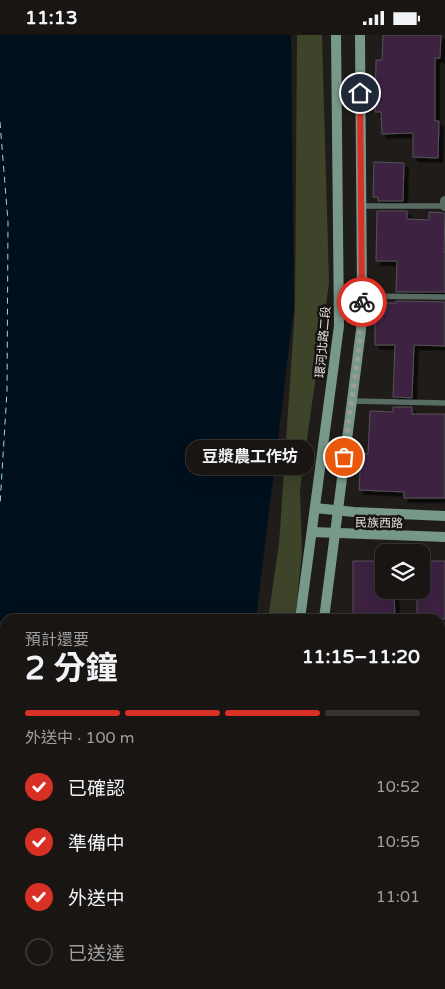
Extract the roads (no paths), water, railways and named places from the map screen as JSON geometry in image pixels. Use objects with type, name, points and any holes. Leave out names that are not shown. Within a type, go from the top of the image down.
[{"type":"main road","name":"環河北路二段","points":[[301,614],[339,326],[336,35]]},
{"type":"main road","points":[[325,614],[361,330],[360,35]]},
{"type":"main road","name":"民族西路","points":[[315,509],[445,516]]},
{"type":"main road","name":"民族西路","points":[[312,532],[445,537]]},
{"type":"street","points":[[445,201],[445,206]]},
{"type":"lane","points":[[360,206],[445,206]]},
{"type":"lane","points":[[362,295],[445,297]]},
{"type":"lane","points":[[352,401],[445,403]]},
{"type":"water","points":[[0,35],[291,35],[294,307],[257,614],[0,614]]},
{"type":"place","name":"豆漿農工作坊","points":[[344,457]]}]
